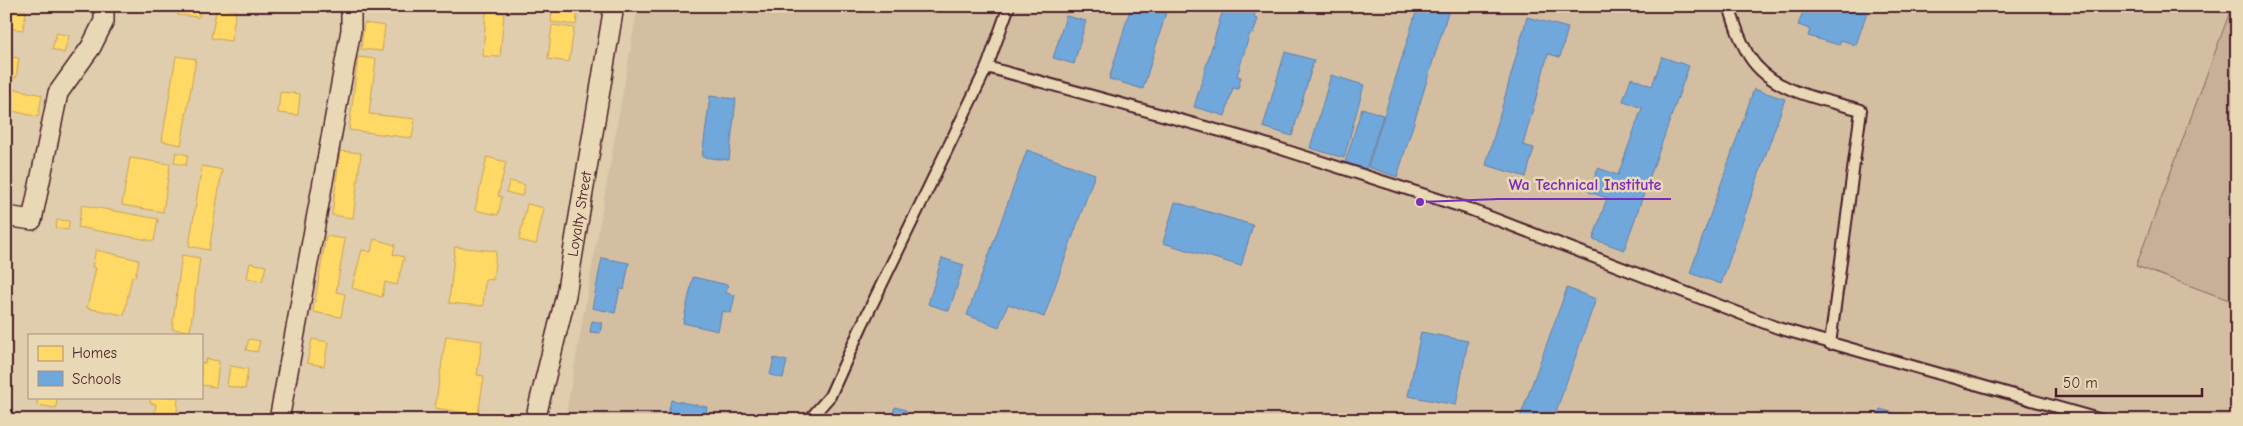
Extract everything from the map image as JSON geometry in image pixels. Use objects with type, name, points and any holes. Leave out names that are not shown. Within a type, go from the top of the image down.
[{"type":"street","points":[[6,216],[32,220],[58,93],[91,47],[104,21],[104,6]]},
{"type":"street","points":[[280,420],[352,30],[351,6]]},
{"type":"street","name":"Loyalty Street","points":[[535,420],[566,295],[614,6]]},
{"type":"lane","points":[[809,420],[830,396],[862,325],[987,67],[1009,6]]},
{"type":"lane","points":[[1728,7],[1750,57],[1768,77],[1789,89],[1861,110],[1830,344]]},
{"type":"lane","points":[[987,67],[1253,140],[1469,209],[1778,328],[2102,420]]},
{"type":"shaded area","points":[[638,6],[2237,6],[2237,420],[565,420]]},
{"type":"shaded area","points":[[2231,9],[2237,11],[2237,303],[2136,266]]},
{"type":"building: Homes","points":[[180,6],[200,6],[199,17],[178,15]]},
{"type":"building: Homes","points":[[484,6],[578,6],[576,25],[551,22],[552,13],[503,7],[502,10]]},
{"type":"building: Homes","points":[[217,7],[236,10],[231,41],[211,38]]},
{"type":"building: Homes","points":[[6,8],[26,11],[23,30],[6,28]]},
{"type":"building: Homes","points":[[486,11],[504,13],[500,57],[483,56]]},
{"type":"building: Homes","points":[[364,23],[385,26],[382,51],[361,49]]},
{"type":"building: Homes","points":[[552,25],[574,28],[569,62],[548,59]]},
{"type":"building: Homes","points":[[57,33],[69,36],[64,53],[52,49]]},
{"type":"building: Homes","points":[[6,56],[19,58],[16,78],[6,76]]},
{"type":"building: Homes","points":[[176,56],[196,59],[181,145],[162,141]]},
{"type":"building: Homes","points":[[358,57],[376,59],[369,114],[415,119],[412,138],[349,130]]},
{"type":"building: Homes","points":[[6,87],[42,95],[38,117],[13,111],[10,122],[6,121]]},
{"type":"building: Homes","points":[[280,92],[300,94],[298,115],[278,113]]},
{"type":"building: Homes","points":[[340,151],[361,153],[353,218],[332,215]]},
{"type":"building: Homes","points":[[176,152],[188,155],[186,165],[174,163]]},
{"type":"building: Homes","points":[[487,157],[506,162],[498,196],[502,197],[498,215],[475,210]]},
{"type":"building: Homes","points":[[130,158],[170,164],[163,212],[122,205]]},
{"type":"building: Homes","points":[[202,166],[222,170],[209,250],[189,246]]},
{"type":"building: Homes","points":[[510,181],[525,185],[522,196],[506,192]]},
{"type":"building: Homes","points":[[527,204],[544,208],[536,244],[519,240]]},
{"type":"building: Homes","points":[[82,205],[158,219],[154,241],[78,227]]},
{"type":"building: Homes","points":[[57,220],[69,221],[68,230],[56,228]]},
{"type":"building: Homes","points":[[326,236],[345,239],[336,292],[345,294],[341,317],[313,312]]},
{"type":"building: Homes","points":[[374,239],[395,245],[393,254],[404,257],[397,285],[385,282],[382,297],[352,288],[362,250],[371,252]]},
{"type":"building: Homes","points":[[455,247],[496,251],[493,280],[485,279],[483,306],[449,303]]},
{"type":"building: Homes","points":[[96,250],[139,260],[135,277],[132,276],[124,315],[87,308],[96,268],[92,267]]},
{"type":"building: Homes","points":[[182,255],[200,258],[190,331],[172,329]]},
{"type":"building: Homes","points":[[250,263],[266,266],[262,281],[247,278]]},
{"type":"building: Homes","points":[[6,302],[12,303],[9,335],[6,334]]},
{"type":"building: Homes","points":[[446,336],[482,341],[477,375],[484,376],[478,415],[435,408]]},
{"type":"building: Homes","points":[[249,339],[260,341],[257,352],[246,350]]},
{"type":"building: Homes","points":[[312,339],[328,342],[324,366],[307,363]]},
{"type":"building: Homes","points":[[206,359],[219,361],[216,387],[202,385],[202,363],[205,363]]},
{"type":"building: Homes","points":[[230,366],[248,369],[245,389],[227,386]]},
{"type":"building: Homes","points":[[38,398],[57,398],[56,408],[37,405]]},
{"type":"building: Homes","points":[[151,398],[178,398],[177,413],[186,414],[186,420],[154,420],[156,404],[150,403]]},
{"type":"building: Homes","points":[[348,413],[361,415],[361,420],[347,420]]},
{"type":"building: Homes","points":[[366,415],[383,417],[383,420],[366,420]]},
{"type":"building: Schools","points":[[1131,6],[1168,6],[1143,89],[1109,79]]},
{"type":"building: Schools","points":[[1224,6],[1257,6],[1254,18],[1258,19],[1253,34],[1250,33],[1237,76],[1241,77],[1238,89],[1233,88],[1225,116],[1194,107]]},
{"type":"building: Schools","points":[[1418,6],[1450,6],[1397,177],[1368,167]]},
{"type":"building: Schools","points":[[1805,6],[1869,6],[1856,45],[1841,40],[1839,45],[1808,36],[1810,29],[1798,25]]},
{"type":"building: Schools","points":[[1066,16],[1086,21],[1074,64],[1053,58]]},
{"type":"building: Schools","points":[[1527,17],[1568,28],[1560,57],[1548,54],[1523,145],[1534,148],[1526,177],[1486,165]]},
{"type":"building: Schools","points":[[1285,52],[1314,60],[1292,136],[1263,127]]},
{"type":"building: Schools","points":[[1662,57],[1689,66],[1624,250],[1593,239],[1607,198],[1589,192],[1598,168],[1618,175],[1642,108],[1623,101],[1631,78],[1652,86]]},
{"type":"building: Schools","points":[[1331,75],[1364,85],[1344,158],[1310,148]]},
{"type":"building: Schools","points":[[1754,89],[1785,99],[1721,284],[1690,273]]},
{"type":"building: Schools","points":[[710,96],[736,99],[729,160],[702,157]]},
{"type":"building: Schools","points":[[1362,108],[1383,115],[1366,169],[1345,162]]},
{"type":"building: Schools","points":[[1027,150],[1095,174],[1044,317],[1008,304],[999,327],[967,315]]},
{"type":"building: Schools","points":[[1175,202],[1253,225],[1241,266],[1163,243]]},
{"type":"building: Schools","points":[[602,258],[629,263],[624,290],[620,289],[615,313],[592,308]]},
{"type":"building: Schools","points":[[942,258],[964,265],[949,311],[928,304]]},
{"type":"building: Schools","points":[[693,277],[728,285],[726,293],[735,295],[731,313],[722,311],[718,331],[683,323]]},
{"type":"building: Schools","points":[[1567,288],[1596,299],[1553,420],[1519,420]]},
{"type":"building: Schools","points":[[592,321],[602,323],[600,333],[590,332]]},
{"type":"building: Schools","points":[[1421,332],[1468,341],[1456,405],[1408,396]]},
{"type":"building: Schools","points":[[774,358],[787,361],[783,378],[770,375]]},
{"type":"building: Schools","points":[[671,400],[707,407],[705,420],[667,420]]},
{"type":"building: Schools","points":[[895,407],[906,410],[903,420],[891,420]]},
{"type":"building: Schools","points":[[1880,409],[1920,420],[1877,420]]},
{"type":"building: Schools","points":[[1936,416],[1950,420],[1935,420]]},
{"type":"place","name":"Wa Technical Institute","points":[[1420,202]]}]
